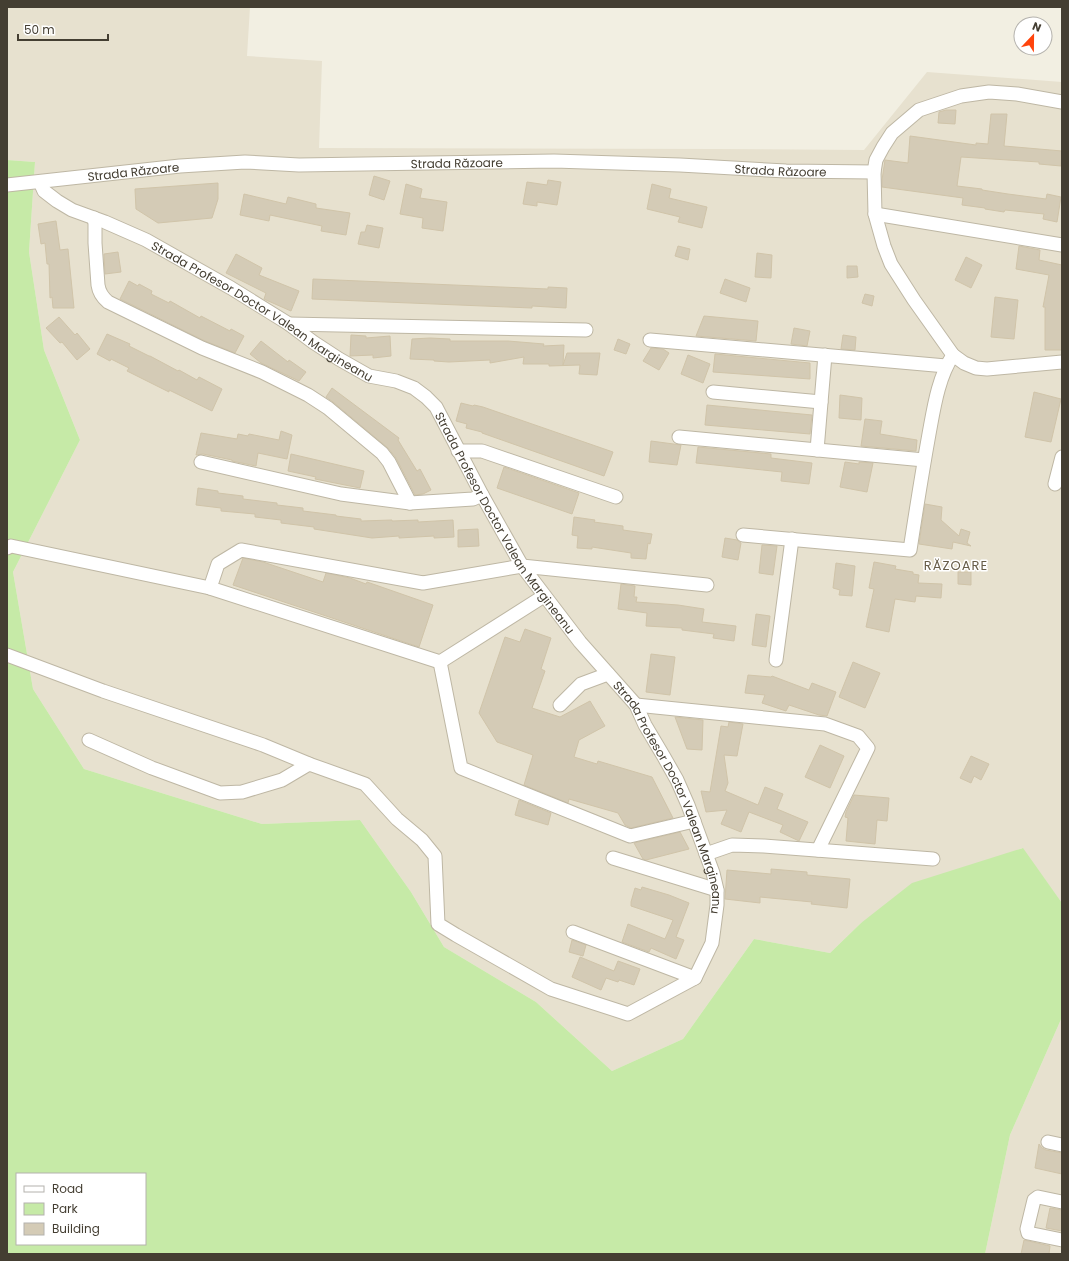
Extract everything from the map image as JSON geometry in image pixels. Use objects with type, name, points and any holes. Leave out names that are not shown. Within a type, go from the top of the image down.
[{"type":"street","points":[[1062,102],[1017,94],[989,92],[961,96],[919,110],[892,133],[876,160],[874,172],[874,214],[891,264],[914,300],[953,355],[964,363],[976,368],[987,369],[1062,362]]},
{"type":"street","name":"Strada Răzoare","points":[[7,185],[180,166],[245,162],[299,165],[554,161],[680,165],[786,171],[874,172]]},
{"type":"street","name":"Strada Profesor Doctor Valean Margineanu","points":[[40,182],[44,192],[72,210],[146,240],[231,288],[290,324],[313,342],[369,376],[414,388],[436,407],[458,451],[522,566],[580,642],[636,705],[645,725],[677,780],[713,873],[717,890],[717,905],[712,943],[695,978]]},
{"type":"street","points":[[874,214],[1062,245]]},
{"type":"street","points":[[94,218],[98,285],[99,291],[108,302],[202,348],[262,372],[308,395],[328,408],[382,453],[389,462],[410,504]]},
{"type":"street","points":[[290,324],[586,330]]},
{"type":"street","points":[[650,340],[946,366]]},
{"type":"street","points":[[817,450],[825,355]]},
{"type":"street","points":[[743,534],[910,550],[936,396],[946,366],[953,355]]},
{"type":"street","points":[[712,392],[821,402]]},
{"type":"street","points":[[679,437],[924,460]]},
{"type":"street","points":[[458,451],[482,451],[616,497]]},
{"type":"street","points":[[1055,484],[1062,457]]},
{"type":"street","points":[[201,462],[342,494],[410,504],[473,499],[482,495]]},
{"type":"street","points":[[776,660],[792,539]]},
{"type":"street","points":[[7,548],[11,546],[210,588],[440,662]]},
{"type":"street","points":[[210,588],[218,564],[241,550],[423,583],[522,566],[707,585]]},
{"type":"street","points":[[440,662],[544,596]]},
{"type":"street","points":[[7,655],[111,693],[263,745],[309,764],[365,784],[397,819],[422,840],[435,856],[438,924],[551,989],[628,1014],[695,978]]},
{"type":"street","points":[[440,662],[461,768],[630,836],[694,821]]},
{"type":"street","points":[[560,705],[581,684],[608,674]]},
{"type":"street","points":[[636,705],[825,724],[858,736],[868,748],[818,850]]},
{"type":"street","points":[[89,740],[152,768],[220,793],[242,792],[282,780],[309,764]]},
{"type":"street","points":[[706,854],[732,845],[764,846],[933,859]]},
{"type":"street","points":[[613,858],[717,890]]},
{"type":"street","points":[[574,932],[695,978]]},
{"type":"street","points":[[1048,1142],[1062,1145]]},
{"type":"street","points":[[1062,1202],[1038,1197],[1034,1200],[1027,1229],[1028,1233],[1062,1240]]},
{"type":"shaded area","points":[[7,7],[250,7],[247,56],[322,61],[319,148],[864,150],[927,72],[1062,82],[1062,903],[1022,848],[861,923],[830,953],[754,939],[683,1039],[612,1071],[536,1002],[444,947],[411,892],[360,820],[262,824],[84,769],[33,689],[13,572],[80,440],[44,350],[29,252],[35,162],[7,160]]},
{"type":"shaded area","points":[[1062,1017],[1062,1254],[985,1254],[1010,1135]]},
{"type":"green space","points":[[7,160],[35,162],[29,252],[44,350],[80,440],[13,572],[33,689],[84,769],[262,824],[360,820],[411,892],[444,947],[536,1002],[612,1071],[683,1039],[754,939],[830,953],[861,923],[912,883],[1023,848],[1062,903],[1062,1017],[1010,1135],[985,1254],[7,1254]]},
{"type":"building","points":[[956,110],[955,124],[938,123],[939,112]]},
{"type":"building","points":[[991,114],[1007,114],[1004,146],[1062,151],[1061,166],[1039,164],[1039,162],[961,157],[957,186],[1046,199],[1047,194],[1061,197],[1057,222],[1043,219],[1044,214],[1005,210],[1004,212],[985,209],[962,205],[963,198],[882,187],[885,160],[908,163],[910,136],[976,145],[976,143],[988,144]]},
{"type":"building","points":[[374,176],[390,181],[384,200],[369,195]]},
{"type":"building","points":[[548,180],[561,182],[557,205],[537,202],[537,206],[523,204],[527,182],[547,185]]},
{"type":"building","points":[[218,183],[218,199],[212,218],[158,223],[136,209],[135,189]]},
{"type":"building","points":[[406,184],[422,189],[420,198],[447,202],[443,231],[422,228],[423,218],[400,214]]},
{"type":"building","points":[[652,184],[671,189],[669,198],[707,207],[702,228],[678,222],[680,217],[647,209]]},
{"type":"building","points":[[244,194],[286,204],[288,197],[316,204],[316,208],[350,213],[346,235],[321,231],[322,226],[270,215],[269,221],[240,215]]},
{"type":"building","points":[[56,221],[60,250],[68,249],[74,308],[53,308],[52,297],[50,298],[49,264],[47,264],[45,243],[41,244],[38,224]]},
{"type":"building","points":[[367,225],[383,228],[379,248],[358,244],[361,232],[365,232]]},
{"type":"building","points":[[678,246],[690,249],[688,260],[675,256]]},
{"type":"building","points":[[1019,246],[1040,250],[1039,260],[1062,265],[1062,350],[1045,350],[1045,307],[1043,307],[1049,275],[1016,269]]},
{"type":"building","points":[[118,252],[121,272],[105,274],[104,254]]},
{"type":"building","points":[[757,253],[772,255],[771,278],[755,277]]},
{"type":"building","points":[[236,254],[262,268],[259,275],[299,291],[291,311],[264,299],[266,293],[226,273]]},
{"type":"building","points":[[966,257],[982,265],[971,288],[955,280]]},
{"type":"building","points":[[847,266],[857,266],[858,277],[847,278]]},
{"type":"building","points":[[313,279],[548,289],[548,287],[567,288],[566,308],[532,306],[532,308],[312,299]]},
{"type":"building","points":[[725,279],[750,288],[746,302],[720,293]]},
{"type":"building","points":[[129,281],[138,286],[139,284],[152,291],[151,294],[169,303],[170,301],[200,318],[201,316],[230,331],[231,329],[244,336],[235,353],[205,341],[120,299]]},
{"type":"building","points":[[865,294],[874,296],[872,306],[862,303]]},
{"type":"building","points":[[995,297],[1018,300],[1014,339],[991,337]]},
{"type":"building","points":[[704,316],[758,321],[756,341],[696,336]]},
{"type":"building","points":[[59,317],[75,335],[77,333],[90,349],[77,360],[62,342],[60,343],[46,328]]},
{"type":"building","points":[[794,328],[810,331],[807,346],[791,344]]},
{"type":"building","points":[[107,334],[130,344],[129,346],[178,371],[179,370],[197,380],[199,377],[222,389],[212,411],[169,390],[169,392],[127,371],[129,368],[111,359],[110,361],[97,354]]},
{"type":"building","points":[[351,335],[366,336],[366,338],[390,336],[391,356],[373,358],[373,355],[350,356]]},
{"type":"building","points":[[843,335],[856,337],[855,350],[841,349]]},
{"type":"building","points":[[412,339],[450,339],[450,341],[508,341],[544,344],[543,346],[564,345],[563,365],[567,353],[600,353],[597,375],[579,374],[580,365],[549,366],[549,364],[523,364],[524,357],[490,363],[490,360],[449,362],[410,359]]},
{"type":"building","points":[[618,339],[630,344],[626,354],[614,350]]},
{"type":"building","points":[[261,341],[288,362],[289,360],[306,372],[299,381],[261,363],[250,354]]},
{"type":"building","points":[[651,348],[663,349],[669,353],[659,370],[643,361]]},
{"type":"building","points":[[715,354],[810,363],[810,379],[713,372]]},
{"type":"building","points":[[688,355],[710,364],[703,383],[681,374]]},
{"type":"building","points":[[332,388],[399,438],[398,440],[417,471],[420,469],[431,490],[423,494],[415,495],[396,458],[388,448],[326,397]]},
{"type":"building","points":[[1034,392],[1061,399],[1051,442],[1025,437]]},
{"type":"building","points":[[840,395],[862,398],[861,420],[839,418]]},
{"type":"building","points":[[461,403],[483,407],[613,452],[604,476],[482,432],[466,428],[467,424],[456,421]]},
{"type":"building","points":[[707,405],[812,415],[810,434],[705,425]]},
{"type":"building","points":[[865,419],[882,421],[880,434],[917,440],[916,451],[861,446]]},
{"type":"building","points":[[281,431],[292,435],[287,459],[258,453],[256,466],[203,454],[196,455],[201,433],[237,439],[238,434],[248,436],[249,434],[279,440]]},
{"type":"building","points":[[651,441],[681,445],[677,465],[649,462]]},
{"type":"building","points":[[698,447],[771,454],[771,458],[812,463],[809,484],[781,481],[782,472],[696,463]]},
{"type":"building","points":[[291,454],[364,471],[360,488],[315,479],[316,477],[288,471]]},
{"type":"building","points":[[845,462],[859,464],[859,462],[873,463],[867,492],[840,487]]},
{"type":"building","points":[[504,467],[579,493],[572,514],[497,488]]},
{"type":"building","points":[[198,488],[218,491],[218,493],[243,496],[243,499],[303,508],[303,511],[361,519],[361,521],[418,520],[418,522],[453,520],[454,537],[434,538],[434,536],[399,538],[399,536],[372,538],[314,529],[314,527],[281,523],[281,520],[255,517],[255,514],[221,511],[221,508],[196,505]]},
{"type":"building","points":[[925,504],[942,507],[941,520],[959,536],[961,529],[970,532],[967,543],[971,546],[953,542],[952,549],[919,544]]},
{"type":"building","points":[[574,517],[595,520],[594,522],[623,526],[623,530],[652,534],[650,544],[648,543],[646,559],[631,558],[631,553],[592,547],[592,549],[577,548],[578,536],[572,535]]},
{"type":"building","points":[[478,529],[479,546],[458,547],[458,530]]},
{"type":"building","points":[[725,538],[737,540],[741,543],[738,560],[722,557]]},
{"type":"building","points":[[762,545],[777,546],[773,575],[759,573]]},
{"type":"building","points":[[243,558],[263,562],[323,582],[326,573],[350,578],[366,584],[367,582],[433,605],[419,647],[233,585]]},
{"type":"building","points":[[874,562],[896,566],[895,569],[913,572],[913,574],[919,575],[918,583],[942,584],[941,598],[916,596],[915,602],[895,599],[889,632],[866,627],[874,589],[869,588]]},
{"type":"building","points":[[836,563],[855,566],[852,596],[839,595],[840,590],[833,588]]},
{"type":"building","points":[[958,572],[971,572],[971,585],[958,584]]},
{"type":"building","points":[[621,584],[635,586],[634,597],[637,597],[636,602],[678,605],[704,609],[702,622],[736,626],[734,641],[713,638],[714,634],[682,630],[682,628],[646,626],[647,613],[618,609]]},
{"type":"building","points":[[756,614],[770,616],[766,647],[752,645]]},
{"type":"building","points":[[525,629],[551,638],[541,669],[545,671],[532,708],[560,717],[590,701],[605,726],[579,740],[574,757],[597,764],[598,761],[652,777],[673,818],[631,828],[625,825],[618,813],[569,799],[568,803],[524,785],[533,755],[497,742],[479,713],[505,637],[520,642]]},
{"type":"building","points":[[651,654],[675,657],[670,695],[646,692]]},
{"type":"building","points":[[853,662],[880,673],[865,708],[839,697]]},
{"type":"building","points":[[748,675],[772,676],[809,690],[812,683],[836,692],[827,716],[819,715],[789,705],[786,711],[762,703],[765,695],[745,693]]},
{"type":"building","points":[[675,717],[703,720],[702,750],[687,749]]},
{"type":"building","points":[[729,722],[743,724],[737,756],[724,755],[728,783],[725,791],[758,805],[765,787],[783,794],[777,809],[808,822],[799,841],[780,832],[783,825],[749,812],[741,832],[721,824],[727,810],[706,812],[701,791],[710,792],[721,726],[728,727]]},
{"type":"building","points":[[820,745],[844,756],[830,788],[805,777]]},
{"type":"building","points":[[971,756],[989,764],[981,780],[974,776],[971,783],[960,778]]},
{"type":"building","points":[[854,795],[889,798],[887,821],[877,820],[875,844],[846,841],[848,818],[845,817]]},
{"type":"building","points":[[519,800],[551,813],[548,825],[515,815]]},
{"type":"building","points":[[680,832],[689,849],[646,860],[643,859],[634,843]]},
{"type":"building","points":[[771,869],[807,872],[807,875],[850,879],[847,908],[811,904],[812,902],[760,897],[760,903],[725,899],[727,870],[771,874]]},
{"type":"building","points":[[642,887],[689,903],[676,937],[684,940],[676,959],[651,948],[649,952],[622,942],[628,924],[665,939],[673,920],[631,906],[635,888],[641,890]]},
{"type":"building","points":[[572,940],[586,945],[583,956],[569,952]]},
{"type":"building","points":[[580,957],[614,971],[618,961],[640,969],[634,985],[619,980],[618,982],[606,978],[601,990],[572,977]]},
{"type":"building","points":[[1039,1144],[1046,1150],[1062,1153],[1062,1174],[1035,1168]]},
{"type":"building","points":[[1050,1208],[1062,1210],[1062,1231],[1046,1228]]},
{"type":"building","points":[[1024,1240],[1050,1246],[1049,1254],[1021,1254]]},
{"type":"district","name":"RĂZOARE","points":[[956,565]]}]
